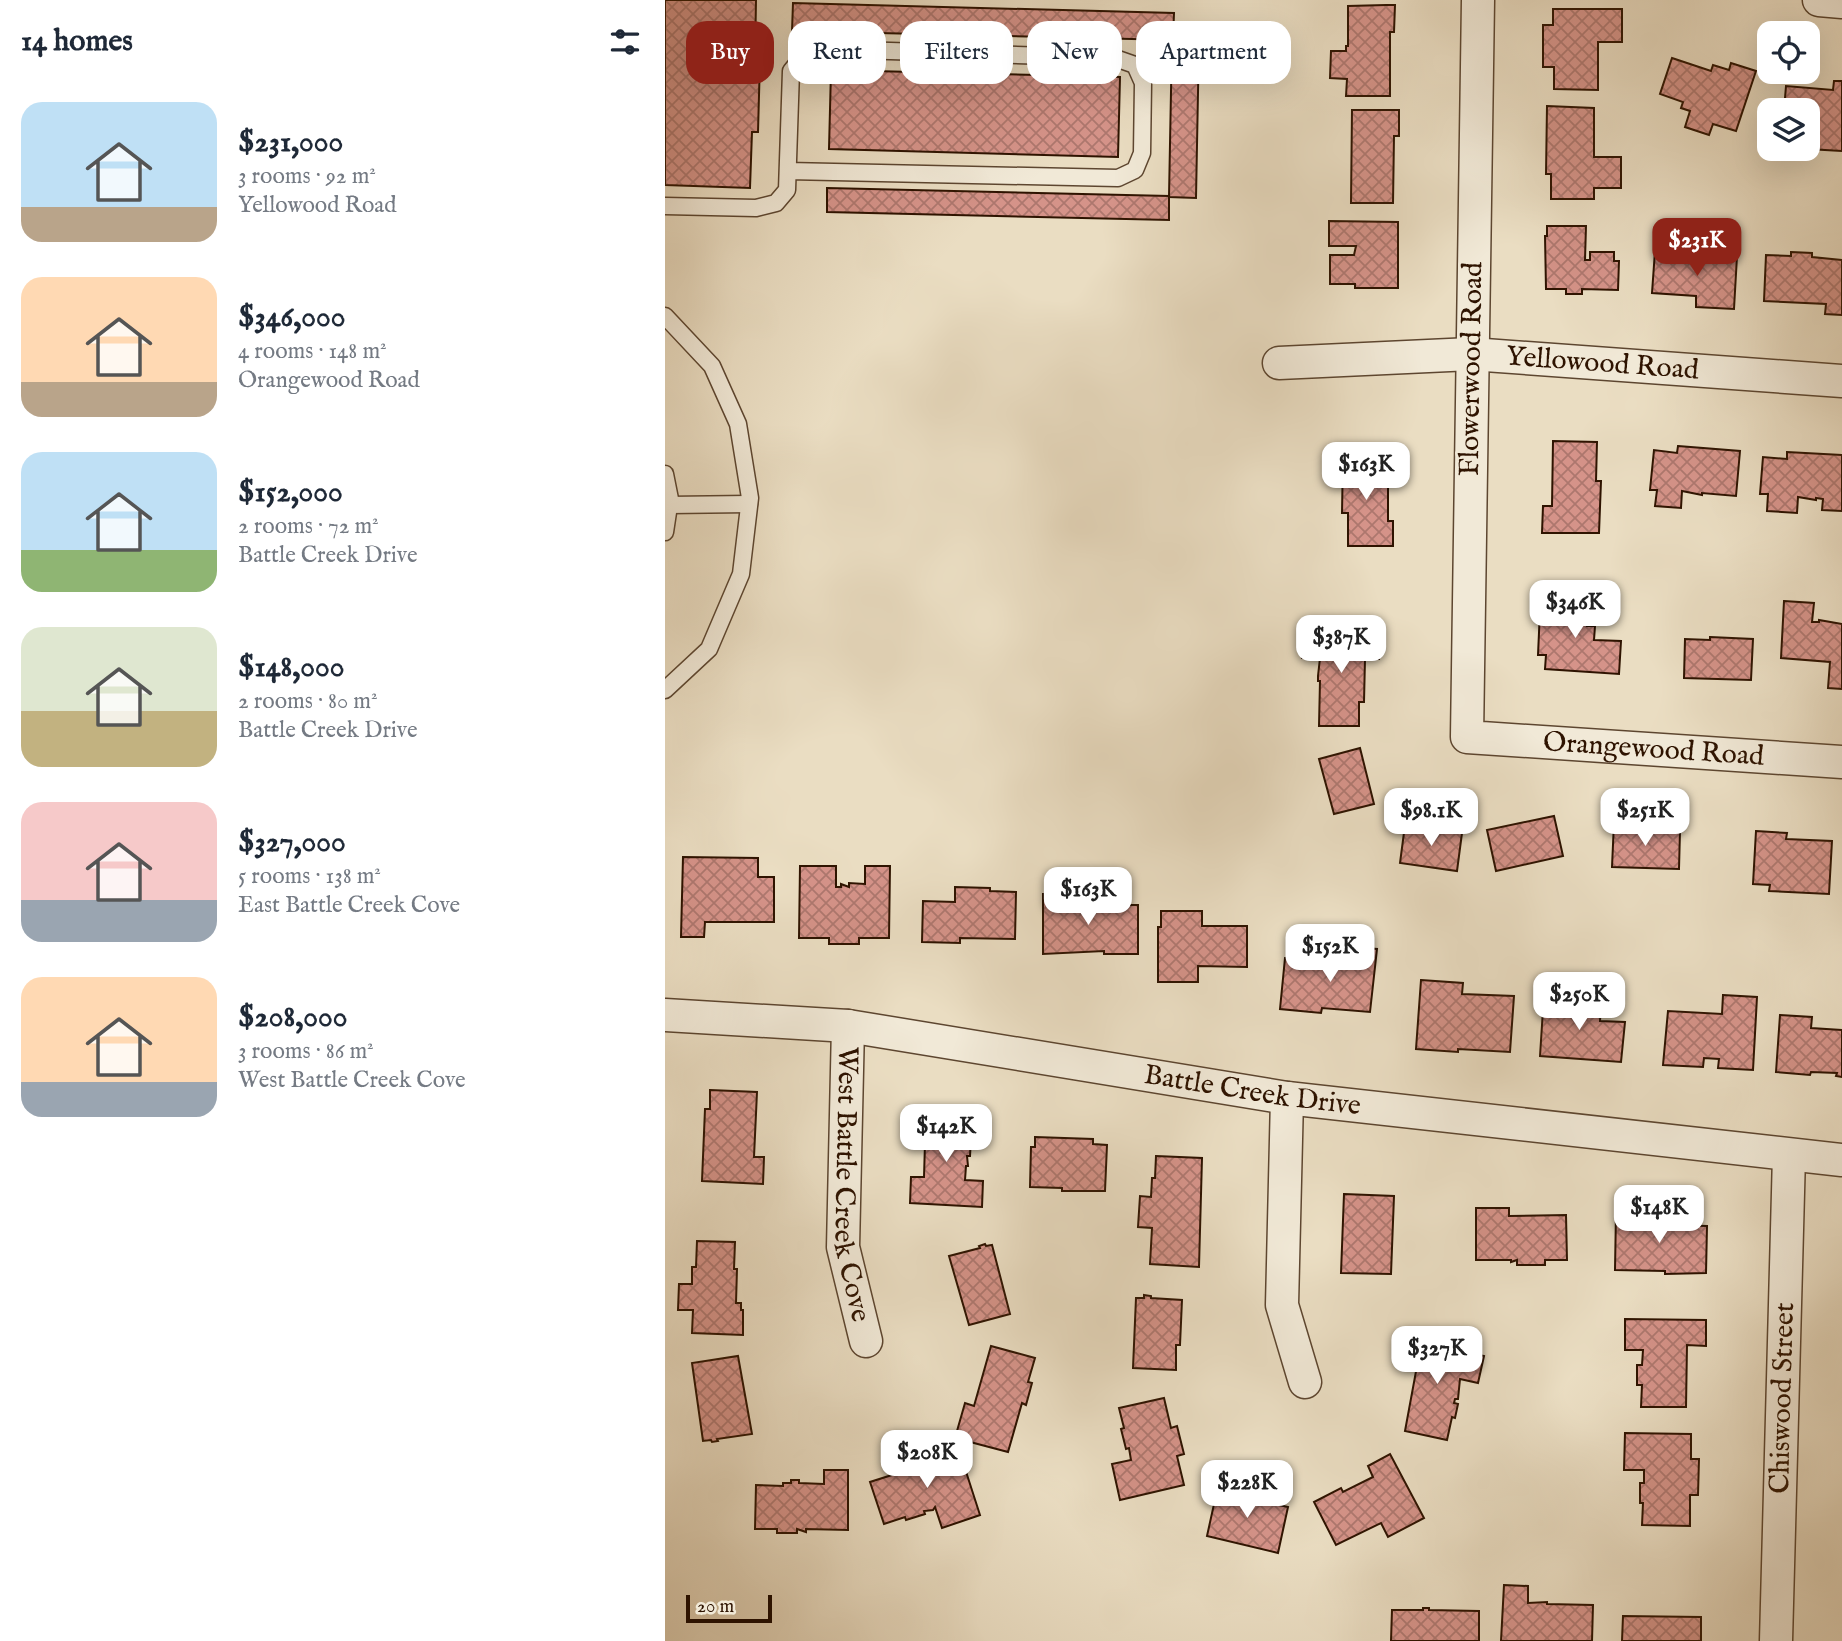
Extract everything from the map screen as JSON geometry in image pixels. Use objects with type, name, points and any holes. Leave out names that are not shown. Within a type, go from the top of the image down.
[{"type":"street","name":"Flowerwood Road","points":[[1467,737],[1478,0]]},
{"type":"street","points":[[1819,0],[1842,2]]},
{"type":"street","name":"Yellowood Road","points":[[1279,363],[1471,354],[1842,381]]},
{"type":"street","name":"Orangewood Road","points":[[1467,737],[1842,762]]},
{"type":"street","name":"Battle Creek Drive","points":[[665,1015],[848,1026],[1287,1098],[1842,1160]]},
{"type":"street","name":"West Battle Creek Cove","points":[[848,1026],[843,1247],[866,1341]]},
{"type":"street","points":[[1287,1098],[1282,1306],[1305,1382]]},
{"type":"street","name":"Chiswood Street","points":[[1776,1641],[1789,1155]]},
{"type":"lane","points":[[665,206],[756,208],[776,203],[787,190],[791,71],[804,55],[826,49],[1115,58],[1135,65],[1143,83],[1142,153],[1135,170],[1118,178],[788,171]]},
{"type":"lane","points":[[665,316],[712,366],[738,424],[750,498],[741,574],[709,649],[665,690]]},
{"type":"lane","points":[[665,474],[669,505],[665,532]]},
{"type":"lane","points":[[669,505],[749,504]]},
{"type":"building","points":[[665,0],[756,0],[756,21],[686,21],[686,84],[759,84],[758,132],[752,132],[750,188],[665,185]]},
{"type":"building","points":[[793,3],[1174,13],[1174,21],[1136,21],[1136,39],[1122,39],[1122,21],[1027,21],[1027,37],[1013,36],[1013,21],[900,21],[900,34],[886,33],[886,21],[792,21]]},
{"type":"building","points":[[1395,5],[1394,32],[1390,32],[1390,96],[1346,96],[1347,79],[1330,78],[1331,51],[1346,51],[1348,46],[1348,6]]},
{"type":"building","points":[[1553,9],[1622,9],[1622,42],[1598,42],[1598,90],[1554,89],[1554,67],[1543,67],[1543,25],[1553,25]]},
{"type":"building","points":[[1672,58],[1711,71],[1713,65],[1729,70],[1731,63],[1756,71],[1736,131],[1713,124],[1709,135],[1685,127],[1690,111],[1681,108],[1683,102],[1660,94]]},
{"type":"building","points":[[886,71],[900,72],[900,84],[1013,84],[1013,74],[1027,75],[1027,84],[1120,84],[1118,157],[829,149],[831,84],[886,84]]},
{"type":"building","points":[[1834,81],[1842,81],[1842,151],[1820,150],[1820,98],[1785,98],[1786,86],[1833,90]]},
{"type":"building","points":[[1171,84],[1198,84],[1196,198],[1169,197]]},
{"type":"building","points":[[1547,106],[1594,108],[1594,157],[1621,157],[1621,188],[1594,188],[1594,199],[1551,199],[1551,174],[1546,174]]},
{"type":"building","points":[[1352,110],[1399,110],[1399,136],[1394,136],[1393,203],[1351,203]]},
{"type":"building","points":[[827,188],[1169,196],[1169,220],[827,212]]},
{"type":"building","points":[[1329,221],[1398,222],[1398,288],[1355,288],[1355,284],[1330,284],[1330,255],[1354,255],[1356,246],[1329,246]]},
{"type":"building","points":[[1547,226],[1586,226],[1585,260],[1590,260],[1590,252],[1614,252],[1614,261],[1619,261],[1618,290],[1582,289],[1582,294],[1566,294],[1566,289],[1546,289]]},
{"type":"building","points":[[1655,251],[1737,256],[1734,309],[1696,307],[1696,296],[1652,293]]},
{"type":"building","points":[[1791,252],[1812,253],[1812,257],[1842,260],[1842,315],[1825,314],[1826,304],[1764,301],[1766,255],[1791,256]]},
{"type":"building","points":[[1553,441],[1597,442],[1596,481],[1601,481],[1599,533],[1542,533],[1543,506],[1552,506]]},
{"type":"building","points":[[1678,446],[1740,451],[1736,496],[1702,495],[1682,491],[1681,508],[1655,506],[1657,490],[1650,490],[1654,450],[1677,453]]},
{"type":"building","points":[[1787,452],[1842,455],[1842,511],[1822,510],[1823,499],[1798,497],[1797,513],[1767,511],[1768,494],[1760,494],[1763,457],[1787,459]]},
{"type":"building","points":[[1343,456],[1381,456],[1381,482],[1388,482],[1388,521],[1393,521],[1393,546],[1348,546],[1348,513],[1342,513]]},
{"type":"building","points":[[1549,597],[1589,599],[1587,626],[1595,626],[1594,640],[1621,641],[1619,674],[1545,669],[1546,655],[1538,655],[1540,610],[1549,610]]},
{"type":"building","points":[[1784,601],[1814,603],[1812,622],[1819,620],[1842,624],[1842,689],[1828,688],[1830,662],[1781,658]]},
{"type":"building","points":[[1303,635],[1379,636],[1379,659],[1365,659],[1364,702],[1359,702],[1359,726],[1319,726],[1320,658],[1302,658]]},
{"type":"building","points":[[1710,637],[1753,639],[1751,680],[1684,678],[1685,639],[1710,640]]},
{"type":"building","points":[[1360,748],[1374,804],[1334,814],[1319,759]]},
{"type":"building","points":[[1554,816],[1563,856],[1496,871],[1487,830]]},
{"type":"building","points":[[1614,822],[1637,823],[1637,830],[1680,831],[1679,869],[1612,867]]},
{"type":"building","points":[[1405,825],[1462,833],[1457,871],[1400,863]]},
{"type":"building","points":[[1756,831],[1787,833],[1786,839],[1832,841],[1829,894],[1769,891],[1770,885],[1753,884]]},
{"type":"building","points":[[683,857],[758,858],[758,877],[774,877],[774,922],[705,922],[704,937],[681,937]]},
{"type":"building","points":[[800,866],[836,866],[836,887],[841,887],[841,884],[849,887],[849,883],[865,884],[865,866],[890,866],[889,938],[859,938],[859,944],[829,944],[829,938],[799,938]]},
{"type":"building","points":[[955,887],[1016,892],[1015,939],[960,938],[960,943],[922,942],[923,901],[955,902]]},
{"type":"building","points":[[1043,894],[1080,894],[1080,905],[1138,905],[1138,954],[1104,954],[1104,951],[1043,954]]},
{"type":"building","points":[[1161,911],[1202,911],[1202,926],[1247,926],[1247,967],[1198,966],[1198,982],[1158,982],[1158,927],[1161,927]]},
{"type":"building","points":[[1351,947],[1377,949],[1370,1012],[1322,1008],[1321,1013],[1280,1009],[1285,958],[1346,965]]},
{"type":"building","points":[[1421,980],[1463,983],[1462,994],[1514,996],[1510,1052],[1416,1049]]},
{"type":"building","points":[[1544,994],[1566,995],[1565,1003],[1601,1006],[1600,1021],[1625,1022],[1621,1062],[1540,1056]]},
{"type":"building","points":[[1723,995],[1757,997],[1753,1070],[1718,1068],[1719,1059],[1704,1058],[1703,1067],[1663,1065],[1668,1011],[1722,1014]]},
{"type":"building","points":[[1780,1015],[1812,1017],[1811,1028],[1842,1030],[1842,1077],[1836,1076],[1837,1073],[1811,1072],[1810,1075],[1776,1072]]},
{"type":"building","points":[[710,1090],[757,1092],[754,1157],[764,1157],[763,1184],[702,1181],[705,1109],[710,1109]]},
{"type":"building","points":[[923,1113],[969,1115],[967,1138],[971,1138],[970,1156],[967,1156],[965,1180],[983,1181],[982,1207],[910,1203],[911,1177],[924,1177]]},
{"type":"building","points":[[1035,1137],[1093,1139],[1093,1144],[1107,1145],[1105,1191],[1062,1191],[1062,1188],[1030,1187],[1031,1147],[1035,1147]]},
{"type":"building","points":[[1156,1156],[1202,1158],[1199,1267],[1150,1264],[1152,1228],[1138,1227],[1140,1196],[1151,1197]]},
{"type":"building","points":[[1344,1194],[1394,1196],[1391,1274],[1341,1273]]},
{"type":"building","points":[[1476,1208],[1509,1208],[1509,1216],[1566,1215],[1567,1260],[1545,1260],[1545,1265],[1517,1265],[1517,1260],[1476,1260]]},
{"type":"building","points":[[1616,1212],[1668,1216],[1668,1225],[1707,1226],[1706,1273],[1665,1274],[1665,1271],[1615,1270]]},
{"type":"building","points":[[697,1241],[735,1242],[736,1303],[741,1303],[743,1310],[743,1335],[692,1333],[693,1310],[678,1310],[679,1284],[692,1284]]},
{"type":"building","points":[[992,1245],[1010,1314],[969,1325],[949,1256],[980,1248],[979,1246]]},
{"type":"building","points":[[1144,1295],[1182,1300],[1180,1345],[1176,1345],[1176,1370],[1133,1368],[1136,1298],[1144,1298]]},
{"type":"building","points":[[1625,1319],[1706,1320],[1706,1346],[1687,1345],[1686,1407],[1641,1407],[1642,1385],[1637,1385],[1637,1365],[1642,1365],[1643,1350],[1625,1350]]},
{"type":"building","points":[[1407,1339],[1484,1356],[1478,1383],[1460,1379],[1458,1399],[1455,1399],[1454,1403],[1458,1404],[1447,1440],[1405,1431],[1417,1366],[1402,1362]]},
{"type":"building","points":[[991,1346],[1035,1358],[1028,1382],[1032,1383],[1026,1405],[1022,1403],[1008,1452],[955,1438],[965,1403],[974,1406]]},
{"type":"building","points":[[738,1356],[752,1434],[712,1442],[703,1441],[692,1363]]},
{"type":"building","points":[[1164,1398],[1171,1428],[1177,1426],[1184,1454],[1177,1456],[1184,1485],[1120,1500],[1112,1464],[1131,1460],[1121,1429],[1124,1428],[1119,1408]]},
{"type":"building","points":[[1625,1433],[1691,1434],[1691,1459],[1699,1459],[1698,1495],[1690,1495],[1690,1526],[1642,1525],[1640,1483],[1644,1483],[1644,1470],[1624,1470]]},
{"type":"building","points":[[938,1450],[941,1459],[960,1453],[980,1515],[942,1528],[935,1507],[933,1510],[924,1511],[925,1514],[884,1524],[870,1482],[895,1474],[892,1465]]},
{"type":"building","points":[[1390,1454],[1424,1518],[1388,1537],[1381,1523],[1336,1545],[1314,1502],[1341,1488],[1343,1492],[1373,1477],[1368,1466]]},
{"type":"building","points":[[824,1470],[848,1470],[848,1530],[806,1529],[806,1532],[797,1529],[797,1533],[777,1533],[777,1529],[755,1529],[756,1485],[783,1486],[783,1483],[791,1483],[791,1480],[824,1484]]},
{"type":"building","points":[[1218,1486],[1276,1500],[1274,1504],[1288,1507],[1278,1553],[1207,1536]]},
{"type":"building","points":[[1504,1585],[1528,1586],[1528,1603],[1593,1605],[1592,1641],[1501,1641]]},
{"type":"building","points":[[1423,1608],[1479,1611],[1479,1641],[1391,1641],[1392,1610]]},
{"type":"building","points":[[1623,1616],[1701,1617],[1701,1641],[1622,1641]]}]
